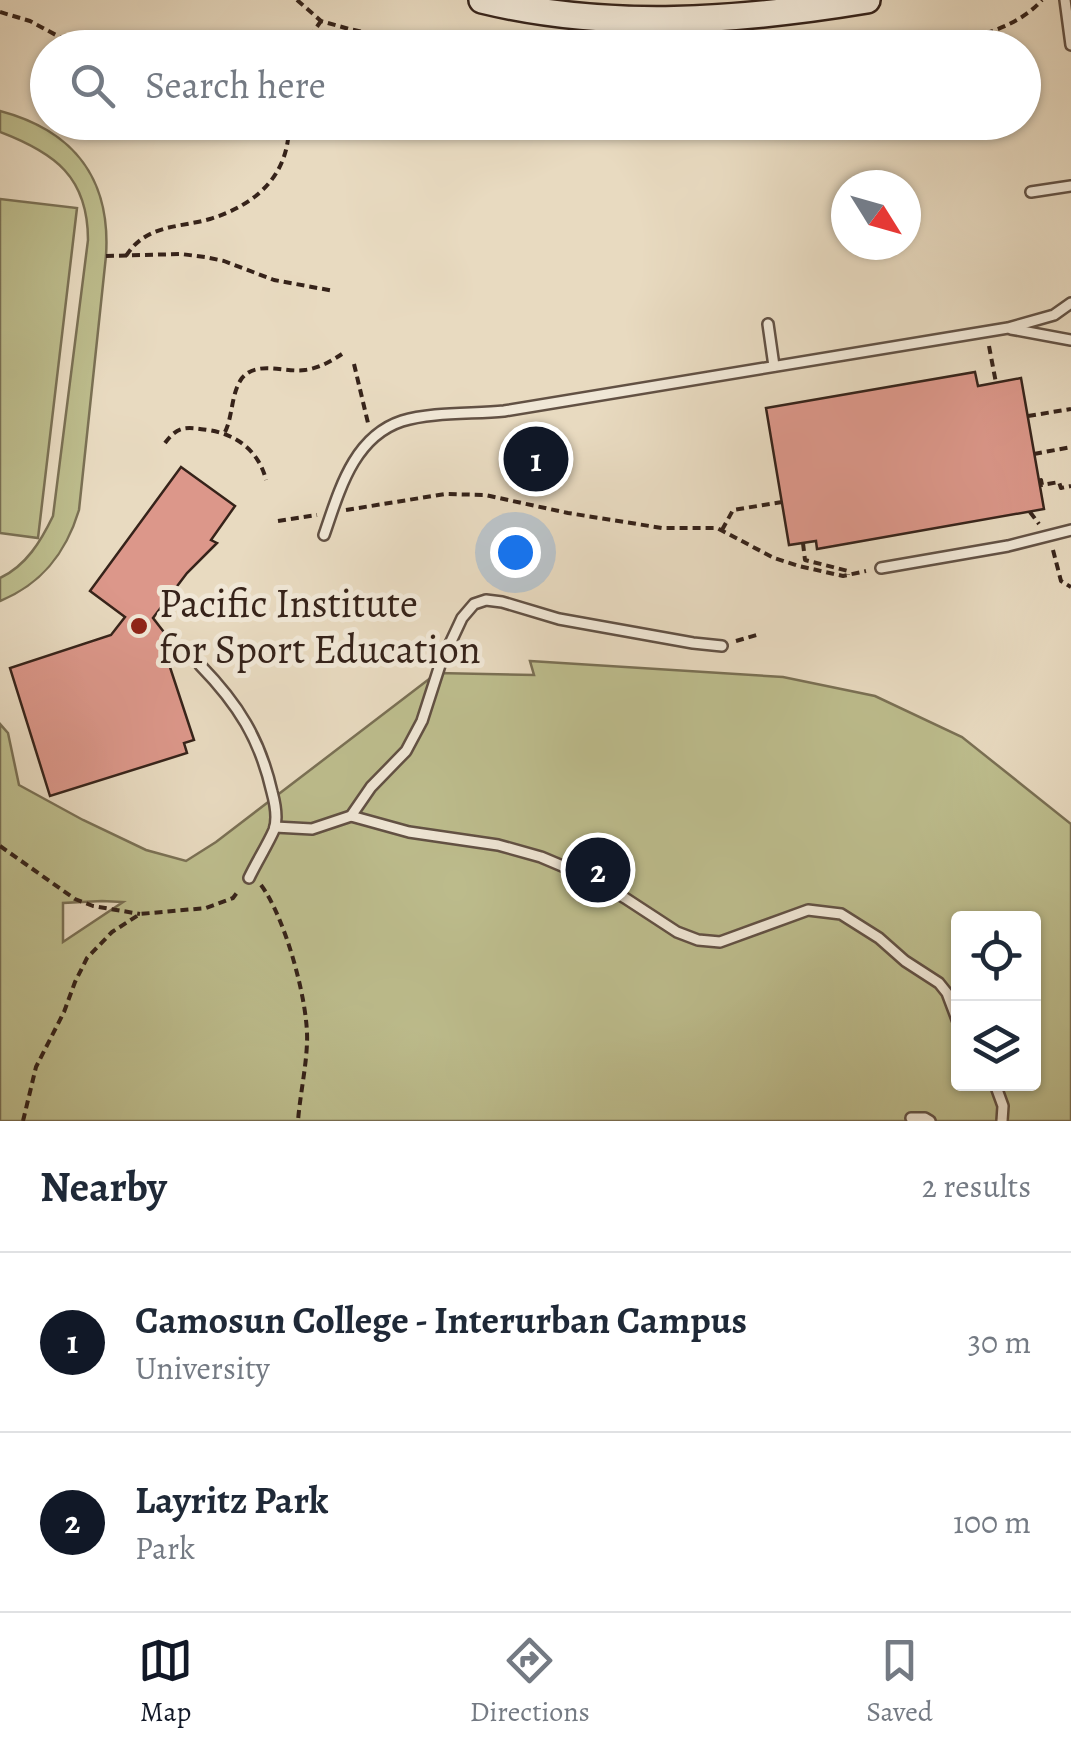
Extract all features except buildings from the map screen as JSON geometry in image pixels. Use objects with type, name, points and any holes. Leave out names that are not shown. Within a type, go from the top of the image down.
[{"type":"main road","points":[[482,0],[629,20],[716,19],[867,0]]},
{"type":"lane","points":[[1065,0],[1071,45]]},
{"type":"lane","points":[[1031,192],[1071,186]]},
{"type":"lane","points":[[324,534],[344,480],[361,449],[400,422],[428,416],[504,411],[1008,328],[1054,315],[1071,303]]},
{"type":"lane","points":[[768,324],[774,366]]},
{"type":"lane","points":[[1008,328],[1071,340]]},
{"type":"lane","points":[[881,568],[1008,546],[1071,530]]},
{"type":"lane","points":[[351,816],[406,751],[422,721],[440,665],[462,618],[474,604],[486,600],[502,602],[559,619],[722,646]]},
{"type":"lane","points":[[200,665],[232,700],[260,748],[275,804],[275,827],[249,878]]},
{"type":"lane","points":[[275,827],[312,829],[351,816],[409,832],[498,845],[586,876],[677,932],[698,940],[720,942],[808,910],[841,914],[939,983],[951,1004]]},
{"type":"lane","points":[[998,1091],[1003,1106],[1002,1121]]},
{"type":"lane","points":[[911,1118],[930,1121]]},
{"type":"path","points":[[297,0],[321,22],[357,30]]},
{"type":"path","points":[[991,30],[1033,10],[1042,0]]},
{"type":"path","points":[[0,12],[30,20],[48,30]]},
{"type":"path","points":[[315,30],[321,22]]},
{"type":"path","points":[[126,256],[134,243],[149,234],[230,211],[259,192],[284,163],[288,140]]},
{"type":"path","points":[[106,256],[204,257],[274,280],[334,291]]},
{"type":"path","points":[[987,331],[996,383]]},
{"type":"path","points":[[225,432],[245,375],[263,368],[314,368],[342,354]]},
{"type":"path","points":[[354,364],[366,420]]},
{"type":"path","points":[[1028,416],[1071,408]]},
{"type":"path","points":[[165,442],[182,428],[225,432],[256,456],[266,480]]},
{"type":"path","points":[[1034,454],[1071,448]]},
{"type":"path","points":[[1039,481],[1042,485],[1060,482],[1060,488],[1071,486]]},
{"type":"path","points":[[417,499],[444,494],[485,495],[662,528],[716,528],[774,558],[822,573],[848,575],[881,568]]},
{"type":"path","points":[[722,530],[733,510],[782,502]]},
{"type":"path","points":[[802,543],[806,560],[848,575]]},
{"type":"path","points":[[1061,581],[1071,587]]},
{"type":"path","points":[[722,646],[760,634]]},
{"type":"path","points":[[0,846],[74,899],[140,914],[206,908],[233,898],[249,878],[261,884],[272,899],[306,1010],[308,1040],[298,1121]]},
{"type":"path","points":[[23,1121],[36,1067],[87,958],[112,932],[140,914]]},
{"type":"green space","points":[[0,111],[30,122],[30,140],[60,140],[83,162],[102,204],[106,256],[79,510],[67,540],[50,565],[28,586],[0,601],[0,578],[32,552],[53,516],[88,240],[82,200],[65,170],[37,149],[0,132]]},
{"type":"green space","points":[[0,199],[77,208],[38,538],[0,533]]},
{"type":"green space","points":[[530,661],[783,677],[875,696],[962,737],[1071,824],[1071,1121],[0,1121],[0,724],[8,733],[19,785],[146,850],[186,861],[437,673],[534,675]],"holes":[[[123,902],[63,942],[63,903]]]},
{"type":"place","name":"Camosun College - Interurban Campus","points":[[536,459]]},
{"type":"place","name":"Pacific Institute for Sport Education","points":[[139,626]]},
{"type":"place","name":"Layritz Park","points":[[598,870]]}]
